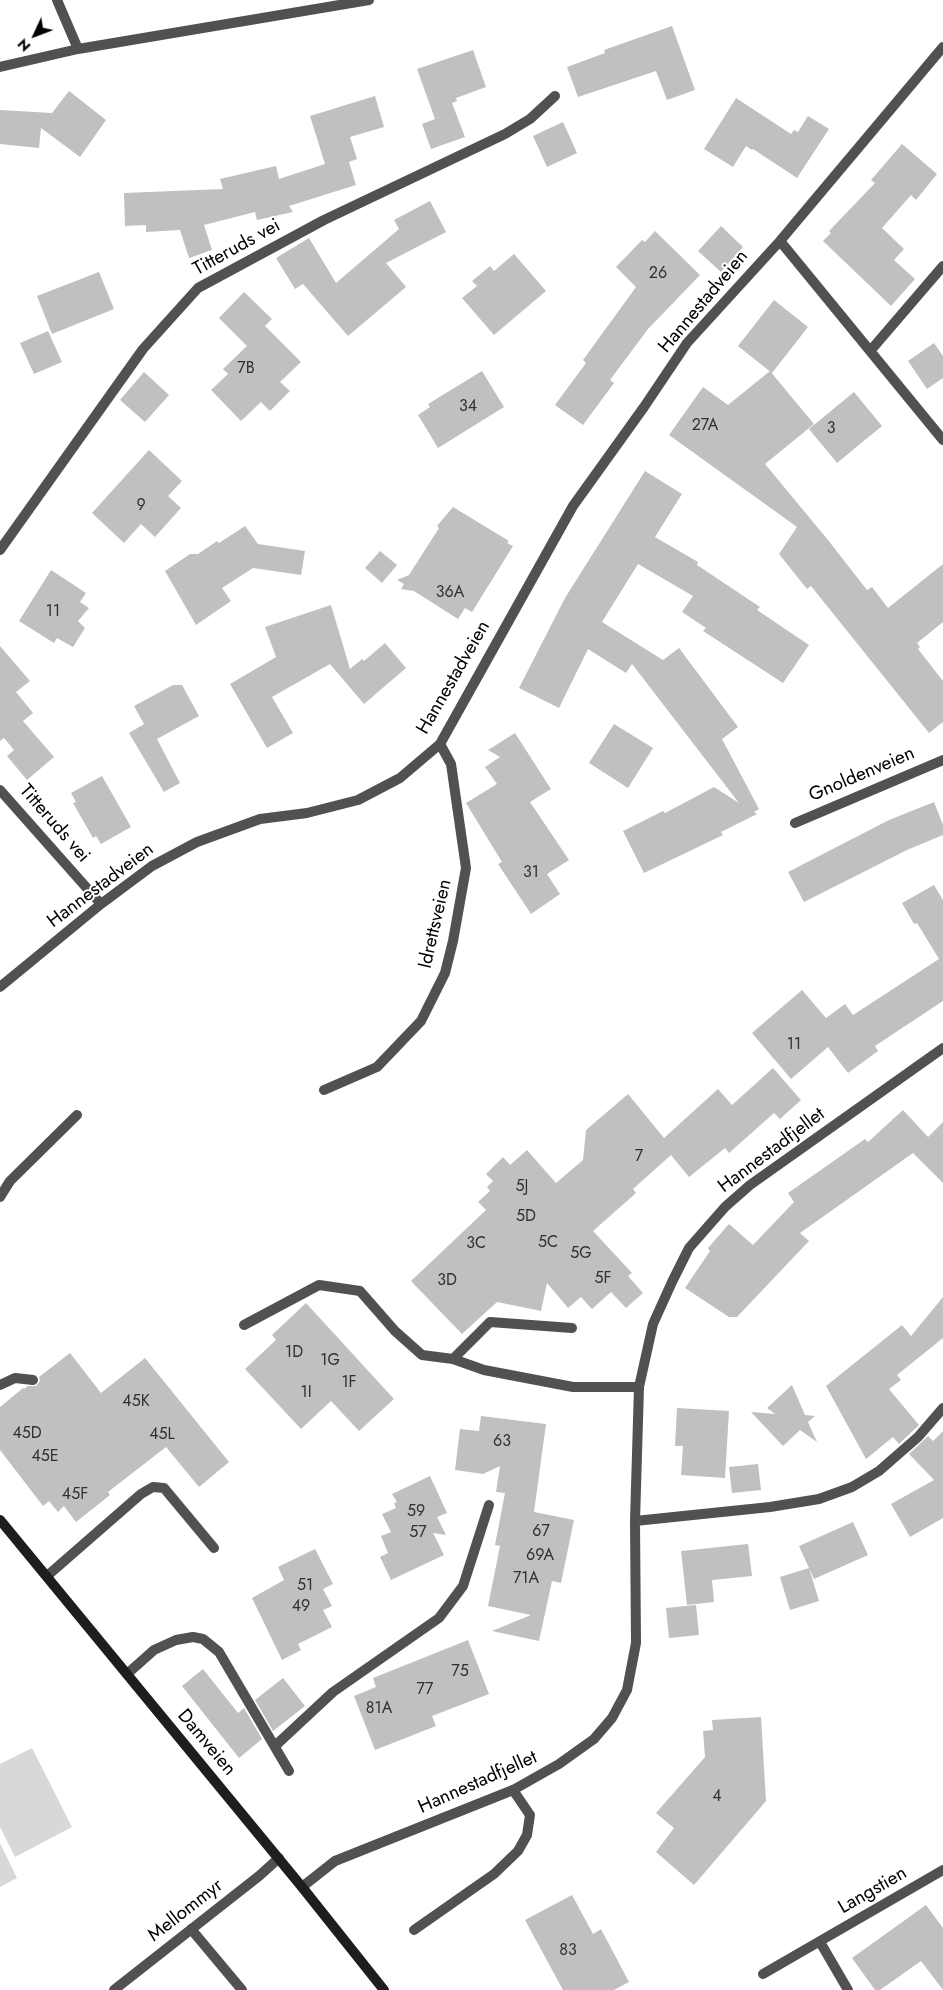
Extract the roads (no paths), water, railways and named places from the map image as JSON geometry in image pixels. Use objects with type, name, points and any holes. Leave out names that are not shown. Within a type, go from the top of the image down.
[{"type":"street","points":[[57,0],[78,49]]},
{"type":"street","points":[[0,67],[78,49],[369,0]]},
{"type":"street","name":"Hannestadveien","points":[[0,987],[101,904],[152,866],[197,842],[260,819],[307,813],[358,800],[400,778],[440,744],[572,506],[687,343],[780,241],[943,47]]},
{"type":"street","name":"Titteruds vei","points":[[0,550],[143,349],[198,288],[324,220],[505,134],[530,119],[555,96]]},
{"type":"street","points":[[780,241],[943,440]]},
{"type":"street","points":[[871,350],[943,266]]},
{"type":"street","name":"Idrettsveien","points":[[324,1090],[377,1067],[421,1020],[445,973],[453,941],[466,868],[451,764],[440,744]]},
{"type":"street","name":"Gnoldenveien","points":[[795,823],[943,760]]},
{"type":"street","name":"Titteruds vei","points":[[0,790],[101,904]]},
{"type":"street","name":"Hannestadfjellet","points":[[302,1887],[335,1861],[513,1790],[559,1764],[594,1739],[612,1718],[627,1690],[636,1643],[635,1521],[639,1387],[653,1324],[672,1282],[689,1248],[725,1207],[750,1185],[943,1048]]},
{"type":"street","points":[[0,1197],[10,1180],[77,1115]]},
{"type":"street","points":[[244,1325],[319,1285],[360,1291],[396,1331],[422,1355],[453,1359],[484,1370],[574,1387],[639,1387]]},
{"type":"street","points":[[453,1359],[490,1322],[572,1328]]},
{"type":"street","points":[[0,1385],[15,1378],[33,1380]]},
{"type":"street","points":[[635,1521],[770,1508],[819,1498],[852,1487],[879,1471],[918,1437],[943,1408]]},
{"type":"street","points":[[47,1576],[141,1494],[153,1487],[164,1488],[214,1548]]},
{"type":"street","points":[[275,1746],[333,1692],[438,1618],[463,1586],[489,1505]]},
{"type":"street","name":"Damveien","points":[[0,1520],[279,1858],[384,1990]]},
{"type":"street","points":[[127,1674],[154,1650],[176,1640],[193,1637],[203,1639],[219,1652],[290,1772]]},
{"type":"street","points":[[414,1930],[494,1874],[518,1851],[527,1835],[530,1816],[513,1790]]},
{"type":"street","name":"Mellommyr","points":[[114,1990],[279,1858]]},
{"type":"street","name":"Langstien","points":[[763,1974],[943,1870]]},
{"type":"street","points":[[191,1929],[242,1990]]},
{"type":"street","points":[[820,1942],[848,1990]]}]
